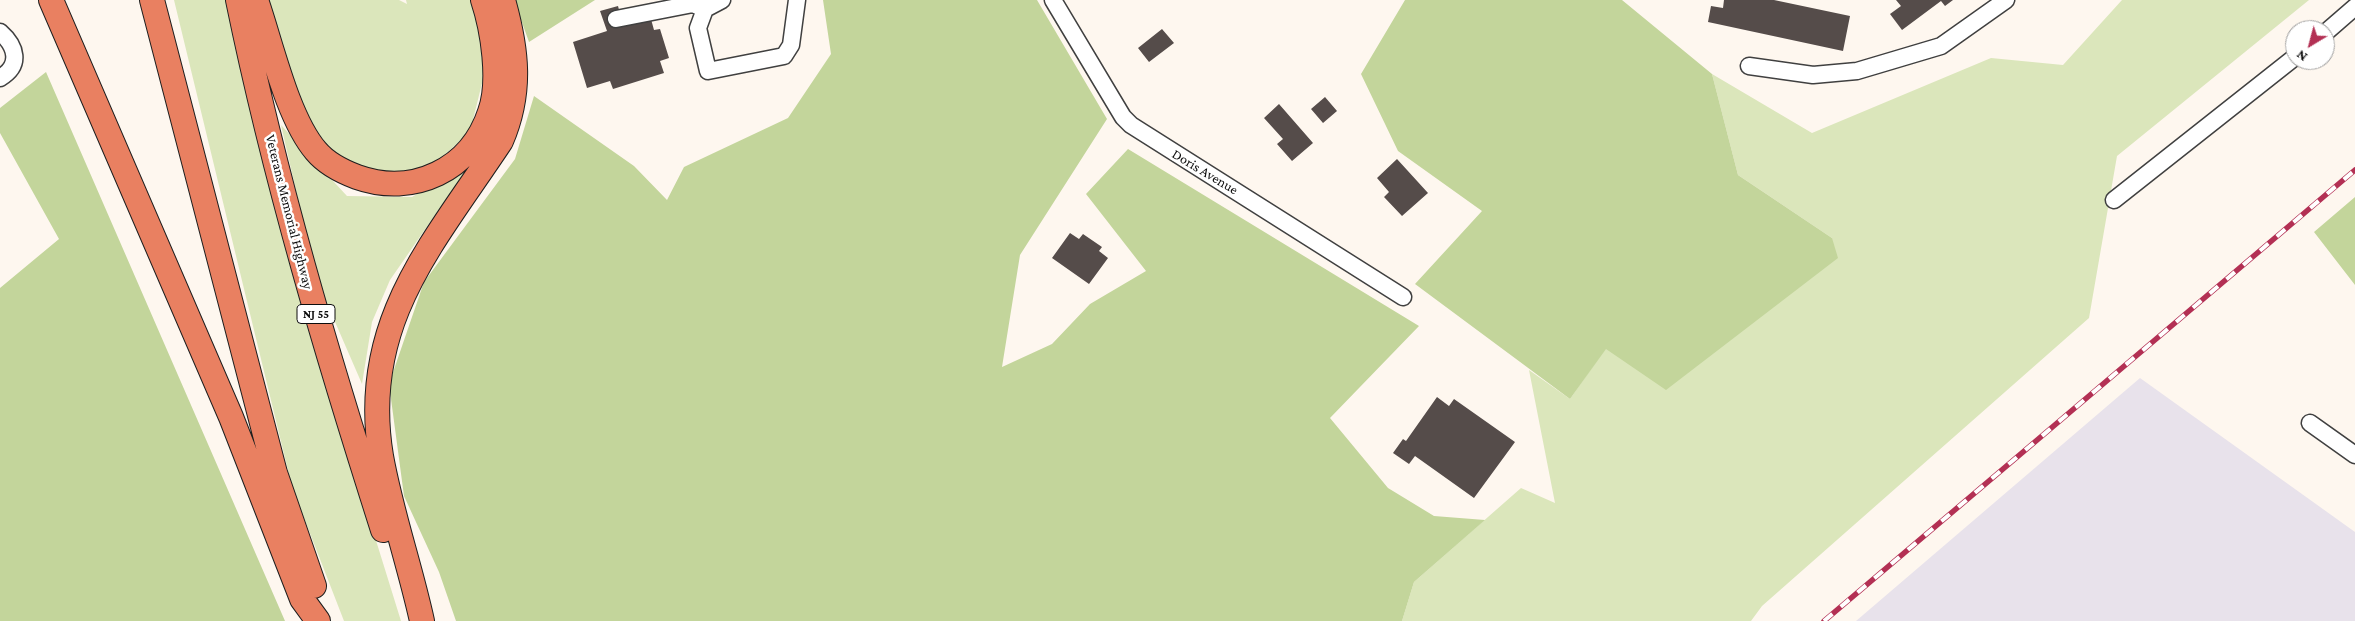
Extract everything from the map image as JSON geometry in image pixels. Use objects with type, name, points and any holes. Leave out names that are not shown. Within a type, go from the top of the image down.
[{"type":"highway","points":[[51,0],[231,416],[302,599],[318,621]]},
{"type":"highway","points":[[152,0],[275,473],[326,621]]},
{"type":"highway","name":"Veterans Memorial Highway","points":[[238,0],[260,101],[310,293],[385,535],[416,621]]},
{"type":"highway","points":[[256,0],[288,97],[307,139],[326,161],[339,169],[371,182],[406,184],[427,179],[444,171],[460,159],[484,128],[491,111],[495,91],[493,51],[483,0]]},
{"type":"highway","points":[[422,621],[392,507],[381,455],[376,408],[381,358],[386,337],[409,280],[501,141],[507,127],[515,92],[516,64],[511,29],[503,0]]},
{"type":"street","points":[[722,0],[705,9],[698,28],[708,72],[784,56],[791,45],[797,0]]},
{"type":"street","name":"Doris Avenue","points":[[1053,0],[1123,117],[1131,125],[1403,298]]},
{"type":"street","points":[[1749,66],[1813,75],[1857,71],[1941,46],[2006,0]]},
{"type":"street","points":[[616,19],[693,4],[705,9]]},
{"type":"street","points":[[2335,24],[2355,7]]},
{"type":"street","points":[[0,32],[12,44],[14,61],[9,70],[0,78]]},
{"type":"street","points":[[2114,200],[2285,65]]},
{"type":"street","points":[[2310,423],[2355,454]]},
{"type":"shaded area","points":[[2140,378],[2355,532],[2355,621],[1856,621]]},
{"type":"green space","points":[[174,0],[228,0],[302,302],[401,621],[344,621],[292,487]]},
{"type":"green space","points":[[269,0],[399,0],[407,4],[406,0],[472,0],[476,11],[484,75],[470,132],[431,167],[388,175],[345,163],[318,140],[304,113]]},
{"type":"green space","points":[[514,0],[595,0],[529,42]]},
{"type":"green space","points":[[823,0],[1037,0],[1107,119],[1020,255],[1002,367],[1052,344],[1090,304],[1146,271],[1086,194],[1128,149],[1419,326],[1330,418],[1388,488],[1434,516],[1485,520],[1414,582],[1402,621],[456,621],[439,572],[404,496],[389,384],[424,282],[515,159],[534,96],[634,166],[667,200],[684,167],[788,118],[831,54]]},
{"type":"green space","points":[[1405,0],[1622,0],[1712,74],[1738,175],[1832,238],[1838,258],[1666,390],[1606,349],[1570,399],[1415,284],[1482,211],[1398,151],[1361,74]]},
{"type":"green space","points":[[2122,0],[2309,0],[2117,156],[2089,318],[1762,606],[1751,621],[1402,621],[1414,582],[1521,488],[1555,503],[1529,370],[1570,399],[1605,349],[1832,238],[1738,175],[1712,74],[1812,133],[1991,58],[2063,65]]},
{"type":"green space","points":[[46,72],[285,621],[0,621],[0,288],[59,239],[0,133],[0,108]]},
{"type":"green space","points":[[281,125],[347,196],[412,197],[471,163],[390,280],[372,322],[362,384],[316,278]]},
{"type":"green space","points":[[2355,197],[2355,285],[2314,232]]},
{"type":"building","points":[[1724,0],[1774,0],[1850,16],[1843,51],[1708,22],[1711,6],[1723,8]]},
{"type":"building","points":[[1896,0],[1953,0],[1945,6],[1941,1],[1902,30],[1890,14],[1901,6]]},
{"type":"building","points":[[618,6],[622,21],[649,12],[654,30],[660,29],[669,58],[660,61],[664,73],[613,89],[610,81],[587,88],[573,42],[607,31],[600,11]]},
{"type":"building","points":[[1162,29],[1174,43],[1149,62],[1138,48]]},
{"type":"building","points":[[1325,97],[1337,111],[1323,123],[1311,109]]},
{"type":"building","points":[[1279,104],[1313,143],[1292,161],[1277,144],[1283,139],[1264,118]]},
{"type":"building","points":[[1397,159],[1428,193],[1402,216],[1384,197],[1389,192],[1377,178]]},
{"type":"building","points":[[1070,233],[1079,239],[1083,234],[1102,247],[1099,251],[1108,258],[1089,284],[1052,258]]},
{"type":"building","points":[[1437,397],[1449,406],[1454,399],[1515,442],[1474,498],[1415,456],[1409,464],[1393,453],[1403,439],[1406,441]]},
{"type":"railway","points":[[1824,621],[2355,170]]}]
